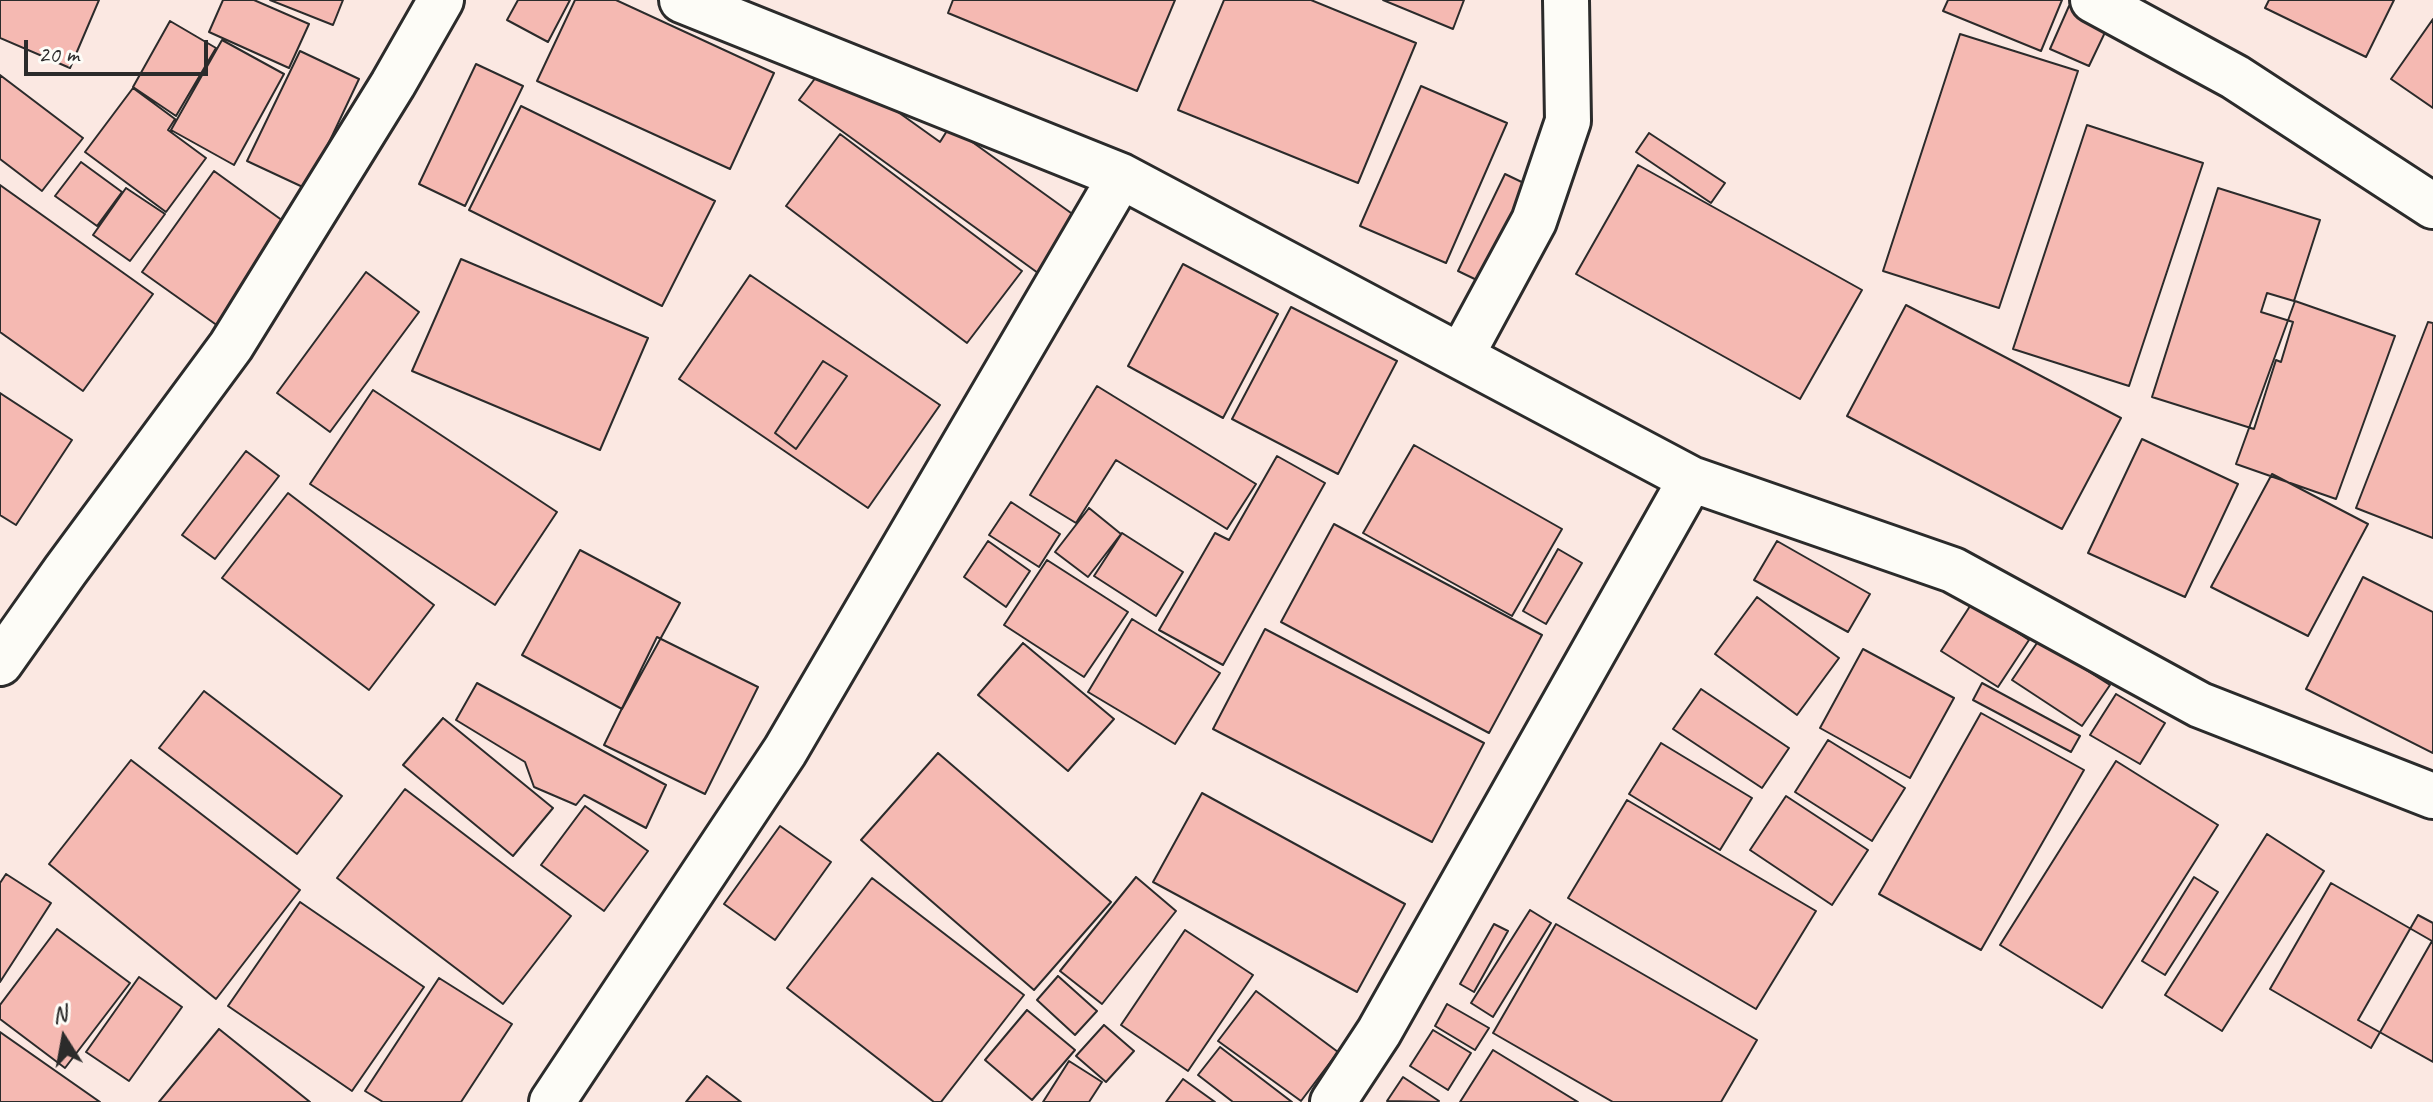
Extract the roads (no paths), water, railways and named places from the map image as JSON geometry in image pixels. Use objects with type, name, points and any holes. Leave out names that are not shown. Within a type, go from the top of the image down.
[{"type":"street","points":[[0,663],[231,346],[393,84],[441,0]]},
{"type":"street","points":[[682,0],[1121,176],[1691,479],[1953,570],[2200,705],[2433,796]]},
{"type":"street","points":[[1461,356],[1534,221],[1568,121],[1566,0]]},
{"type":"street","points":[[2093,0],[2235,77],[2433,206]]},
{"type":"street","points":[[552,1102],[785,751],[1121,176]]},
{"type":"street","points":[[1333,1102],[1379,1032],[1691,479]]}]
